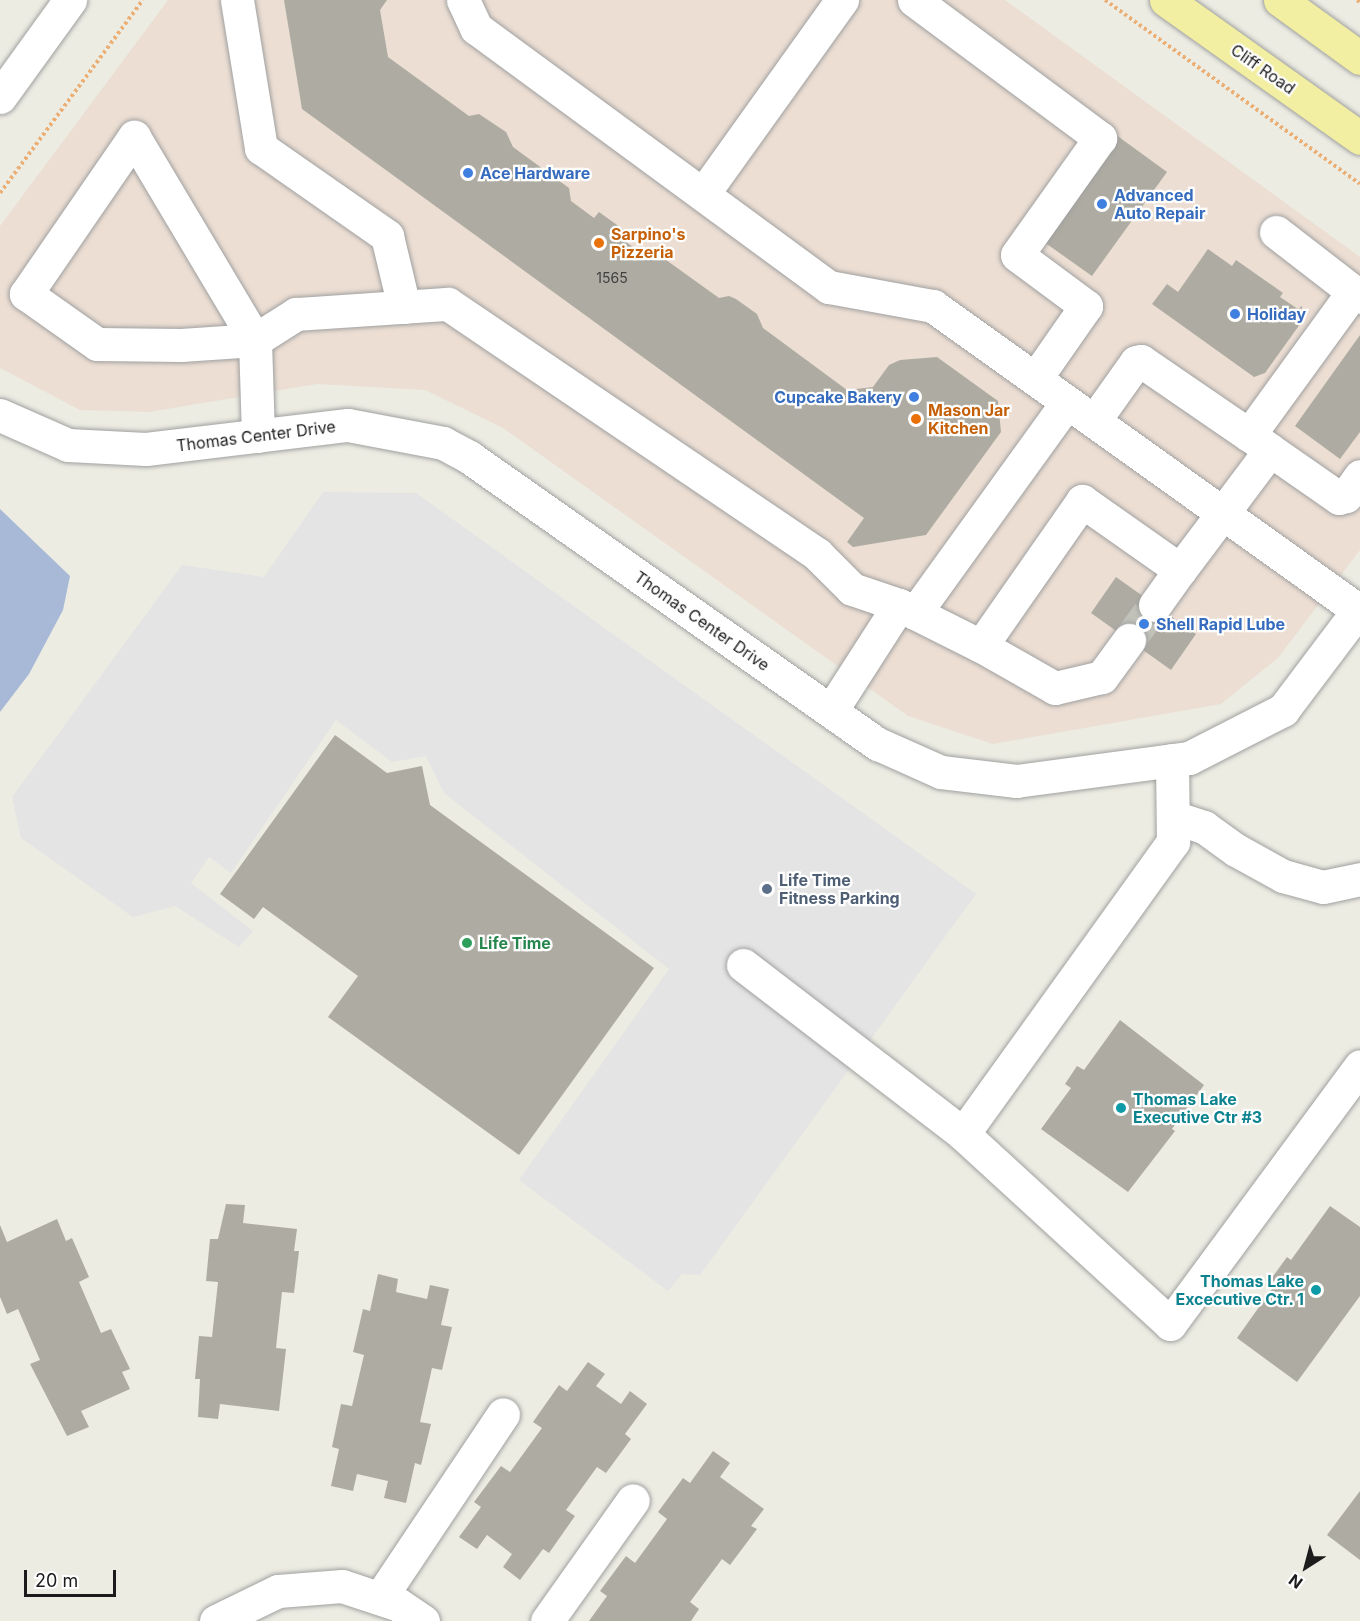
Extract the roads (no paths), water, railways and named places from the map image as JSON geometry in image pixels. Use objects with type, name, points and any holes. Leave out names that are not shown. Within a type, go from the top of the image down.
[{"type":"main road","name":"Cliff Road","points":[[1166,0],[1360,138]]},
{"type":"main road","points":[[1280,0],[1360,58]]},
{"type":"street","points":[[0,97],[70,0]]},
{"type":"street","points":[[237,0],[261,148],[387,236],[404,307]]},
{"type":"street","points":[[463,0],[476,28],[829,287],[933,306],[1359,609]]},
{"type":"street","points":[[703,194],[842,0]]},
{"type":"street","points":[[914,0],[1100,138],[1017,255],[1086,306],[1035,379]]},
{"type":"street","points":[[258,436],[255,340],[134,137],[26,294],[97,344],[181,345],[255,340],[296,314],[448,304],[817,554],[852,589],[907,609],[981,646],[1055,688],[1102,677],[1129,640]]},
{"type":"street","points":[[1155,605],[1222,513],[1259,442],[1357,294],[1276,232]]},
{"type":"street","points":[[1094,421],[1136,362],[1141,361],[1339,498],[1346,495],[1360,477]]},
{"type":"street","points":[[831,711],[1067,402]]},
{"type":"street","name":"Thomas Center Drive","points":[[0,415],[68,445],[146,449],[348,425],[443,443],[469,457],[878,744],[941,772],[1016,781],[1189,758],[1283,710],[1359,609]]},
{"type":"street","points":[[981,646],[1082,501],[1180,570]]},
{"type":"street","points":[[963,1134],[1173,842],[1172,760]]},
{"type":"street","points":[[1173,817],[1204,827],[1236,850],[1283,876],[1323,887],[1360,879]]},
{"type":"street","points":[[744,965],[963,1134],[1170,1324],[1360,1066]]},
{"type":"street","points":[[380,1598],[503,1414]]},
{"type":"street","points":[[547,1621],[633,1500]]},
{"type":"street","points":[[216,1621],[278,1591],[342,1586],[399,1605],[423,1621]]},
{"type":"water","points":[[0,509],[70,576],[63,610],[29,674],[0,712]]},
{"type":"tunnel","points":[[1129,640],[1155,605]]},
{"type":"place","name":"Ace Hardware","points":[[468,173]]},
{"type":"place","name":"Advanced Auto Repair","points":[[1102,204]]},
{"type":"place","name":"Sarpino's Pizzeria","points":[[599,243]]},
{"type":"place","name":"Holiday","points":[[1235,314]]},
{"type":"place","name":"Cupcake Bakery","points":[[914,397]]},
{"type":"place","name":"Mason Jar Kitchen","points":[[916,419]]},
{"type":"place","name":"Shell Rapid Lube","points":[[1144,624]]},
{"type":"place","name":"Life Time Fitness Parking","points":[[767,889]]},
{"type":"place","name":"Life Time","points":[[467,943]]},
{"type":"place","name":"Thomas Lake Executive Ctr #3","points":[[1121,1108]]},
{"type":"place","name":"Thomas Lake Excecutive Ctr. 1","points":[[1316,1290]]}]
